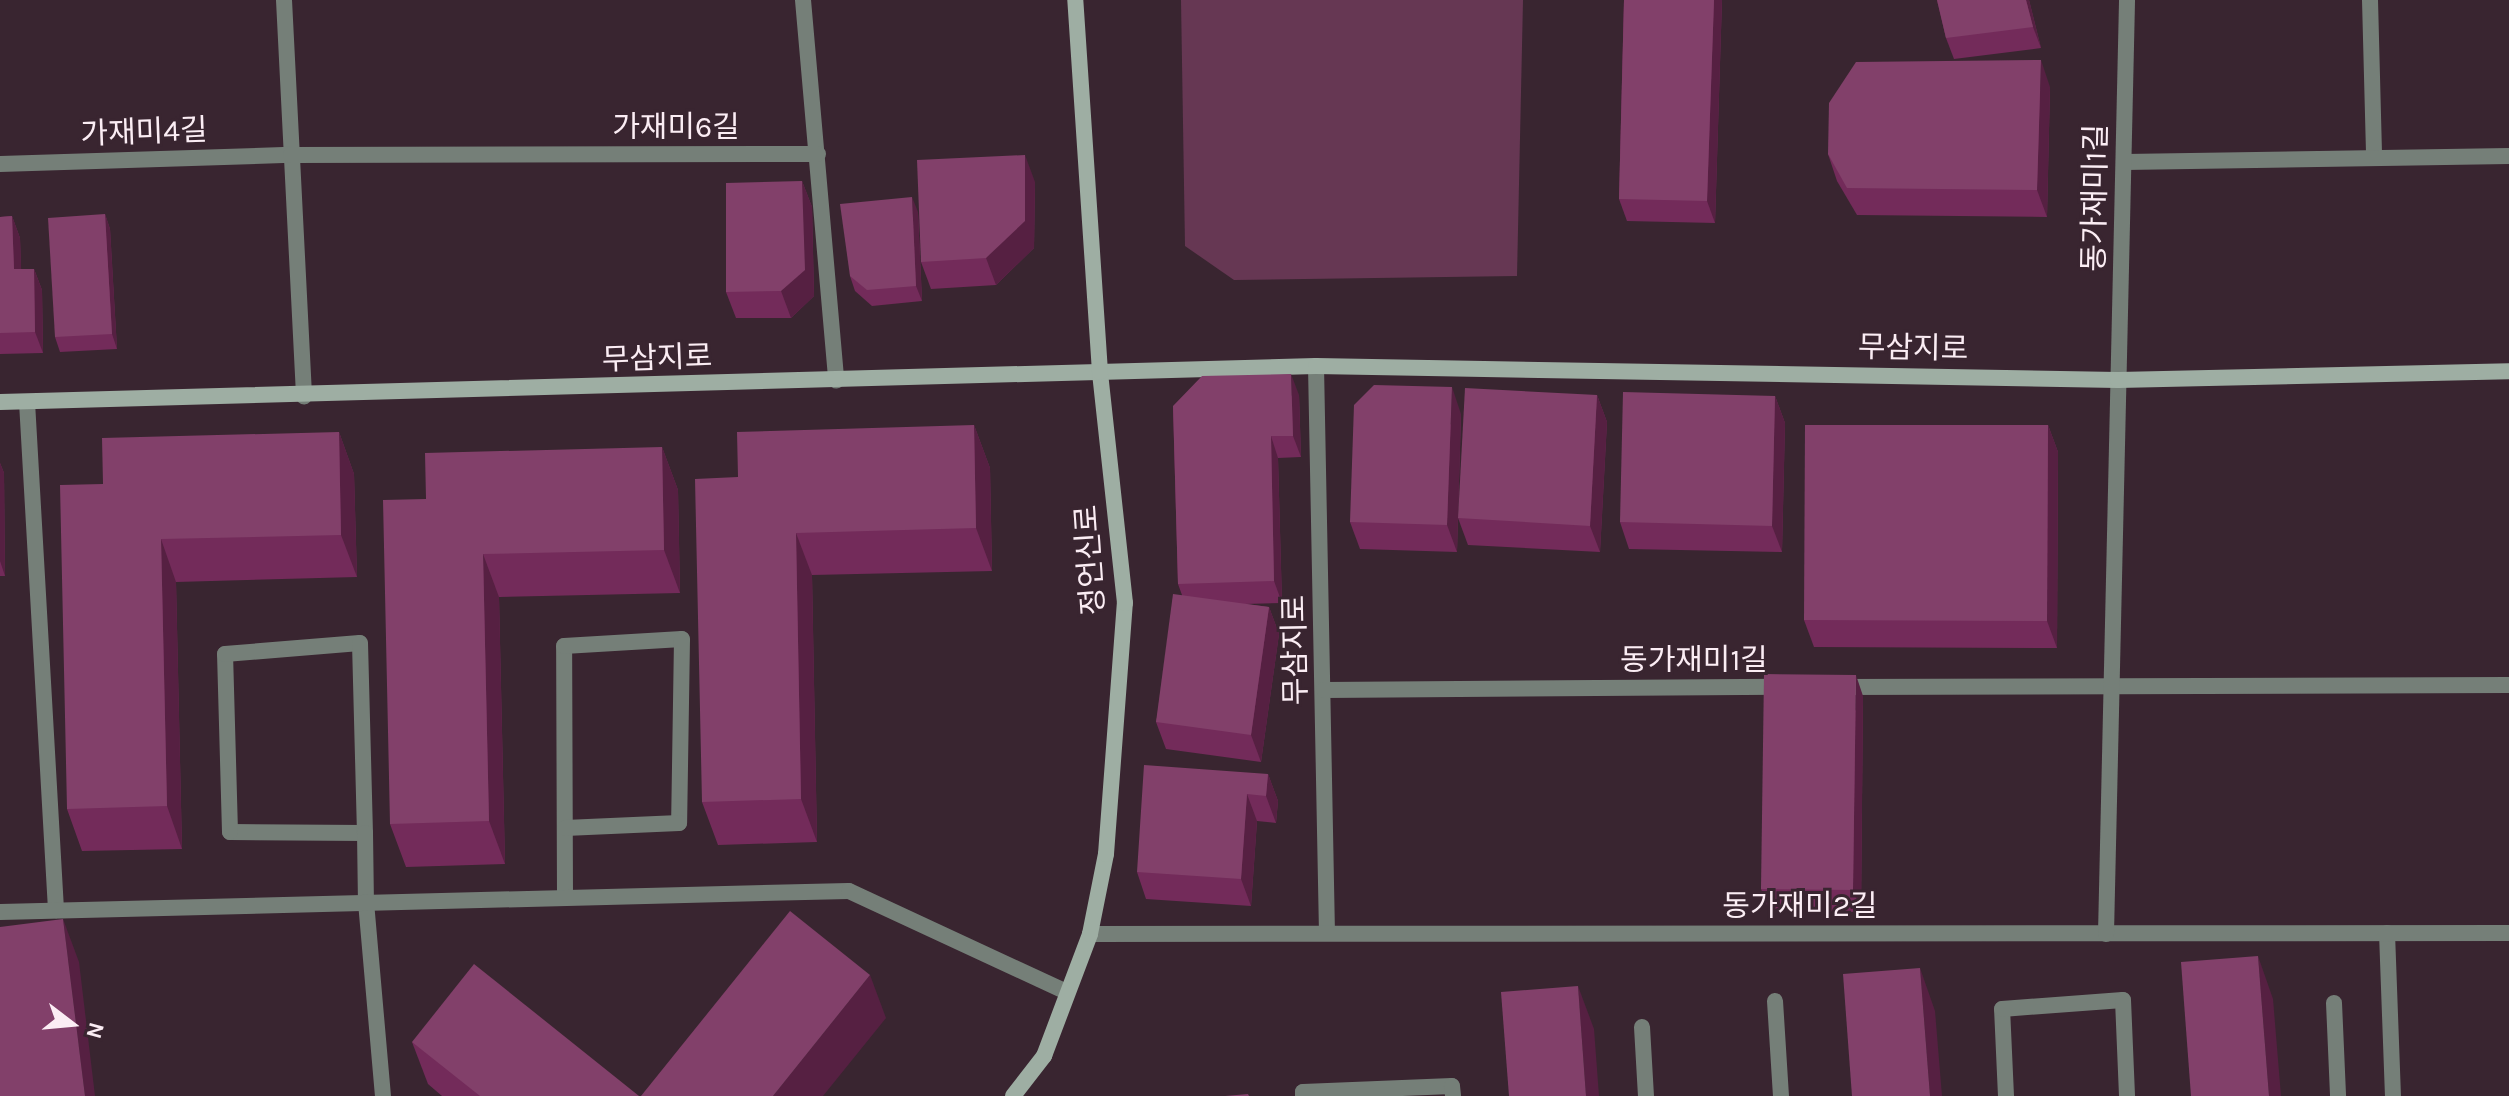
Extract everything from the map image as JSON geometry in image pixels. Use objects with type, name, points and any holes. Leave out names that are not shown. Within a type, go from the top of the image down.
[{"type":"street","points":[[284,0],[304,396]]},
{"type":"street","points":[[803,0],[836,381]]},
{"type":"street","name":"정언신로","points":[[1013,1096],[1044,1056],[1090,934],[1106,854],[1125,603],[1100,372],[1075,0]]},
{"type":"street","name":"동가재미1길","points":[[2106,934],[2127,0]]},
{"type":"street","points":[[2370,0],[2374,157]]},
{"type":"street","name":"가재미6길","points":[[535,156],[818,154]]},
{"type":"street","name":"가재미4길","points":[[0,164],[291,155],[535,156]]},
{"type":"street","points":[[2125,162],[2509,156]]},
{"type":"street","name":"무삼지로","points":[[1316,366],[1327,933]]},
{"type":"street","name":"무삼지로","points":[[0,402],[1316,366],[2118,380],[2509,371]]},
{"type":"street","points":[[27,402],[56,910]]},
{"type":"street","points":[[565,828],[679,823],[682,639],[564,646],[565,897]]},
{"type":"street","points":[[365,833],[230,832],[225,654],[360,643],[365,833],[366,902],[383,1096]]},
{"type":"street","points":[[1829,687],[2509,685]]},
{"type":"street","name":"동가재미1길","points":[[1324,690],[1797,687]]},
{"type":"street","points":[[0,912],[849,891],[1067,992]]},
{"type":"street","points":[[2387,933],[2393,1096]]},
{"type":"street","name":"동가재미2길","points":[[1090,934],[2509,933]]},
{"type":"street","points":[[2006,1096],[2002,1009],[2123,1000],[2127,1096]]},
{"type":"street","points":[[1775,1001],[1781,1096]]},
{"type":"street","points":[[2334,1003],[2338,1096]]},
{"type":"street","points":[[1642,1027],[1646,1096]]},
{"type":"street","points":[[1303,1096],[1303,1092],[1452,1086],[1453,1096]]},
{"type":"shaded area","points":[[1181,0],[1523,0],[1517,276],[1234,280],[1185,246]]},
{"type":"building","points":[[1624,0],[1714,0],[1707,201],[1619,199]]},
{"type":"building","points":[[1937,0],[2026,0],[2033,27],[1946,38]]},
{"type":"building","points":[[2041,60],[2037,190],[1847,188],[1828,154],[1829,103],[1856,62]]},
{"type":"building","points":[[1025,155],[1025,221],[986,258],[921,262],[917,160]]},
{"type":"building","points":[[802,181],[805,270],[781,291],[726,292],[726,183]]},
{"type":"building","points":[[912,197],[916,286],[867,290],[850,276],[840,204]]},
{"type":"building","points":[[105,214],[112,334],[55,337],[48,218]]},
{"type":"building","points":[[12,216],[14,269],[34,269],[35,332],[0,333],[0,217]]},
{"type":"building","points":[[1291,374],[1293,436],[1271,436],[1274,581],[1178,584],[1173,406],[1202,376]]},
{"type":"building","points":[[1374,385],[1452,387],[1447,525],[1350,522],[1354,405]]},
{"type":"building","points":[[1465,388],[1597,395],[1590,526],[1458,518]]},
{"type":"building","points":[[1623,392],[1775,396],[1772,526],[1620,522]]},
{"type":"building","points":[[974,425],[976,528],[796,533],[801,799],[702,802],[695,479],[738,477],[737,432]]},
{"type":"building","points":[[1805,425],[2048,425],[2047,621],[1804,620]]},
{"type":"building","points":[[339,432],[341,535],[161,539],[167,806],[67,809],[60,485],[103,484],[102,438]]},
{"type":"building","points":[[662,447],[664,550],[483,554],[489,821],[390,824],[383,500],[426,499],[425,453]]},
{"type":"building","points":[[1173,594],[1269,607],[1251,735],[1156,722]]},
{"type":"building","points":[[1764,674],[1856,675],[1853,890],[1761,889]]},
{"type":"building","points":[[1144,765],[1268,774],[1266,796],[1247,794],[1241,879],[1137,872]]},
{"type":"building","points":[[790,911],[870,975],[773,1096],[641,1096]]},
{"type":"building","points":[[63,919],[85,1096],[0,1096],[0,927]]},
{"type":"building","points":[[2258,956],[2269,1096],[2191,1096],[2181,962]]},
{"type":"building","points":[[474,964],[639,1096],[480,1096],[412,1042]]},
{"type":"building","points":[[1920,968],[1930,1096],[1852,1096],[1843,974]]},
{"type":"building","points":[[1578,986],[1586,1096],[1509,1096],[1501,992]]}]
